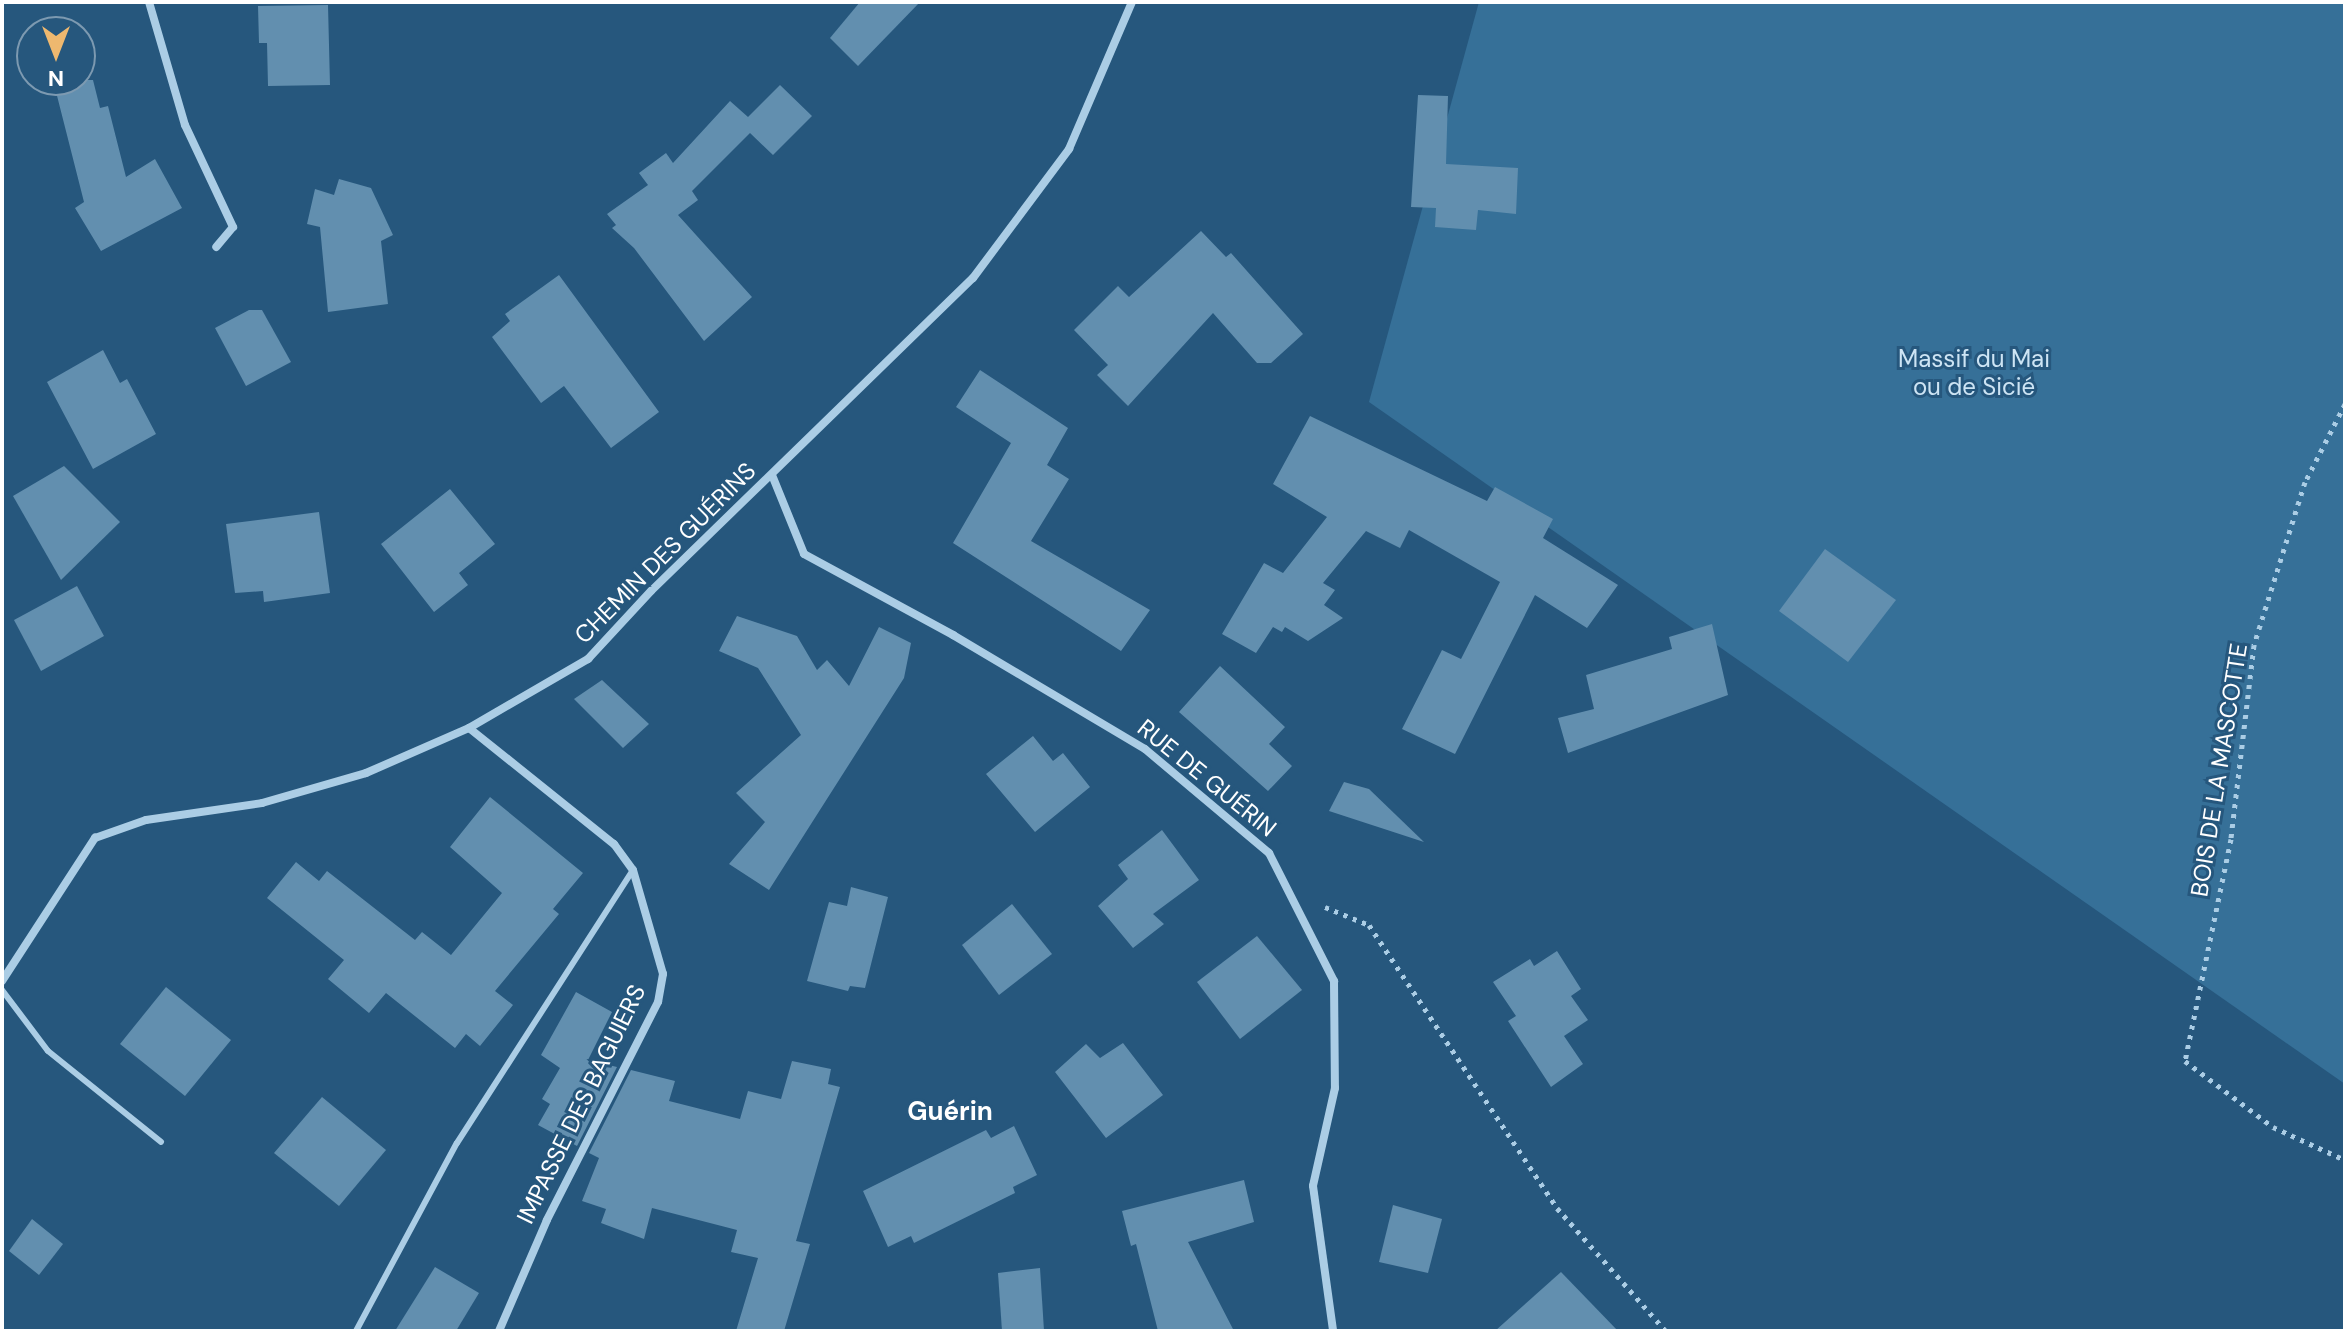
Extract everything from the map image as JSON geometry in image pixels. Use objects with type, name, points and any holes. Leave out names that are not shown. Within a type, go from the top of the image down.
[{"type":"street","points":[[149,2],[185,125],[233,227],[216,247]]},
{"type":"street","name":"CHEMIN DES GUÉRINS","points":[[2,981],[95,838],[146,820],[262,803],[366,773],[469,728],[588,659],[651,591],[973,278],[1069,149],[1132,2]]},
{"type":"street","name":"RUE DE GUÉRIN","points":[[772,475],[804,554],[953,635],[1145,749],[1269,853],[1334,981],[1335,1088],[1313,1186],[1333,1331]]},
{"type":"street","name":"IMPASSE DES BAGUIERS","points":[[469,728],[614,844],[633,870],[663,974],[658,1002],[547,1220],[499,1331]]},
{"type":"lane","points":[[356,1331],[457,1143],[633,870]]},
{"type":"lane","points":[[2,990],[48,1051],[161,1142]]},
{"type":"path","name":"BOIS DE LA MASCOTTE","points":[[2345,404],[2305,482],[2254,645],[2231,839],[2185,1061],[2273,1127],[2345,1160]]},
{"type":"path","points":[[1288,891],[1369,925],[1557,1208],[1666,1331]]},
{"type":"green space","name":"Massif du Mai ou de Sicié","points":[[1479,2],[2345,2],[2345,1084],[1369,402]]},
{"type":"building","points":[[860,2],[920,2],[858,66],[830,38]]},
{"type":"building","points":[[328,5],[330,85],[268,86],[267,43],[259,43],[258,6]]},
{"type":"building","points":[[780,85],[812,116],[773,155],[750,133],[692,191],[698,200],[678,215],[752,297],[704,341],[634,248],[612,228],[616,225],[607,214],[648,185],[639,173],[666,153],[673,163],[730,101],[748,117]]},
{"type":"building","points":[[96,92],[100,108],[108,106],[126,177],[155,159],[182,208],[101,251],[75,208],[84,202],[57,96],[96,96]]},
{"type":"building","points":[[1418,95],[1448,96],[1446,164],[1518,168],[1516,214],[1478,210],[1476,230],[1435,227],[1436,208],[1411,207]]},
{"type":"building","points":[[339,179],[371,188],[393,235],[381,241],[388,304],[328,312],[320,227],[307,224],[315,189],[334,195]]},
{"type":"building","points":[[1201,231],[1226,257],[1231,253],[1303,334],[1271,363],[1257,363],[1213,313],[1128,406],[1097,375],[1108,365],[1074,330],[1118,286],[1129,297]]},
{"type":"building","points":[[559,275],[659,412],[611,448],[564,386],[541,403],[492,337],[510,321],[505,314]]},
{"type":"building","points":[[249,310],[262,310],[291,362],[246,386],[215,328]]},
{"type":"building","points":[[103,350],[120,383],[127,379],[156,434],[93,469],[47,382]]},
{"type":"building","points":[[980,370],[1068,428],[1047,465],[1069,479],[1031,541],[1150,610],[1121,651],[953,543],[1011,443],[956,407]]},
{"type":"building","points":[[1310,416],[1487,501],[1495,487],[1553,519],[1543,538],[1618,585],[1587,628],[1535,595],[1455,754],[1402,729],[1442,650],[1461,659],[1500,582],[1409,530],[1400,548],[1366,531],[1323,583],[1335,590],[1324,605],[1343,618],[1308,641],[1285,627],[1282,632],[1273,627],[1256,653],[1222,634],[1264,563],[1283,573],[1327,517],[1273,484]]},
{"type":"building","points":[[64,466],[120,522],[61,580],[13,496]]},
{"type":"building","points":[[450,489],[495,544],[459,573],[468,585],[434,612],[381,544]]},
{"type":"building","points":[[319,512],[330,593],[264,602],[263,591],[235,593],[226,524]]},
{"type":"building","points":[[1825,549],[1896,600],[1848,662],[1779,611]]},
{"type":"building","points":[[77,586],[104,636],[41,671],[14,620]]},
{"type":"building","points":[[737,616],[797,636],[817,670],[827,660],[849,686],[879,627],[911,643],[904,678],[769,890],[729,864],[765,822],[736,793],[801,735],[758,668],[719,651]]},
{"type":"building","points":[[1712,624],[1728,695],[1568,753],[1558,718],[1594,709],[1586,675],[1672,649],[1669,637]]},
{"type":"building","points":[[1220,666],[1285,727],[1269,744],[1292,766],[1268,791],[1179,712]]},
{"type":"building","points":[[602,680],[649,724],[623,748],[574,699]]},
{"type":"building","points":[[1033,736],[1053,761],[1063,753],[1090,787],[1035,832],[986,774]]},
{"type":"building","points":[[1344,782],[1369,789],[1424,842],[1329,811]]},
{"type":"building","points":[[490,797],[583,873],[553,909],[559,914],[495,991],[513,1005],[480,1046],[466,1034],[455,1048],[386,993],[369,1013],[328,979],[344,960],[267,898],[296,862],[319,881],[327,871],[415,940],[422,932],[451,955],[502,893],[450,847]]},
{"type":"building","points":[[1162,830],[1199,880],[1153,914],[1164,924],[1133,948],[1098,906],[1128,879],[1118,865]]},
{"type":"building","points":[[851,887],[888,897],[865,988],[850,986],[848,991],[807,981],[829,902],[847,906]]},
{"type":"building","points":[[1012,904],[1052,954],[999,995],[962,945]]},
{"type":"building","points":[[1257,936],[1302,990],[1240,1039],[1197,982]]},
{"type":"building","points":[[1557,951],[1581,989],[1571,996],[1588,1020],[1564,1036],[1583,1064],[1551,1087],[1508,1021],[1516,1016],[1493,982],[1530,959],[1534,966]]},
{"type":"building","points":[[166,987],[231,1040],[185,1096],[120,1044]]},
{"type":"building","points":[[576,992],[612,1012],[588,1060],[617,1067],[577,1146],[538,1125],[550,1104],[542,1099],[560,1068],[541,1055]]},
{"type":"building","points":[[1123,1043],[1163,1095],[1106,1138],[1055,1072],[1086,1044],[1100,1058]]},
{"type":"building","points":[[792,1061],[831,1069],[828,1084],[840,1087],[796,1241],[810,1244],[784,1331],[736,1331],[758,1258],[731,1252],[737,1230],[652,1208],[644,1239],[601,1223],[606,1209],[582,1201],[599,1158],[589,1153],[631,1070],[675,1081],[669,1101],[740,1119],[748,1091],[781,1099]]},
{"type":"building","points":[[322,1097],[386,1150],[339,1206],[274,1153]]},
{"type":"building","points":[[1014,1126],[1037,1175],[1013,1187],[1015,1193],[914,1243],[911,1236],[888,1247],[863,1191],[986,1130],[991,1138]]},
{"type":"building","points":[[1244,1180],[1254,1222],[1188,1242],[1234,1331],[1158,1331],[1136,1244],[1131,1246],[1122,1211]]},
{"type":"building","points":[[1393,1205],[1442,1219],[1428,1273],[1379,1262]]},
{"type":"building","points":[[32,1219],[63,1244],[39,1275],[9,1251]]},
{"type":"building","points":[[435,1267],[479,1293],[456,1331],[395,1331]]},
{"type":"building","points":[[1040,1268],[1044,1331],[1002,1331],[998,1273]]},
{"type":"building","points":[[1561,1272],[1618,1331],[1495,1331]]},
{"type":"district","name":"Guérin","points":[[950,1112]]}]
